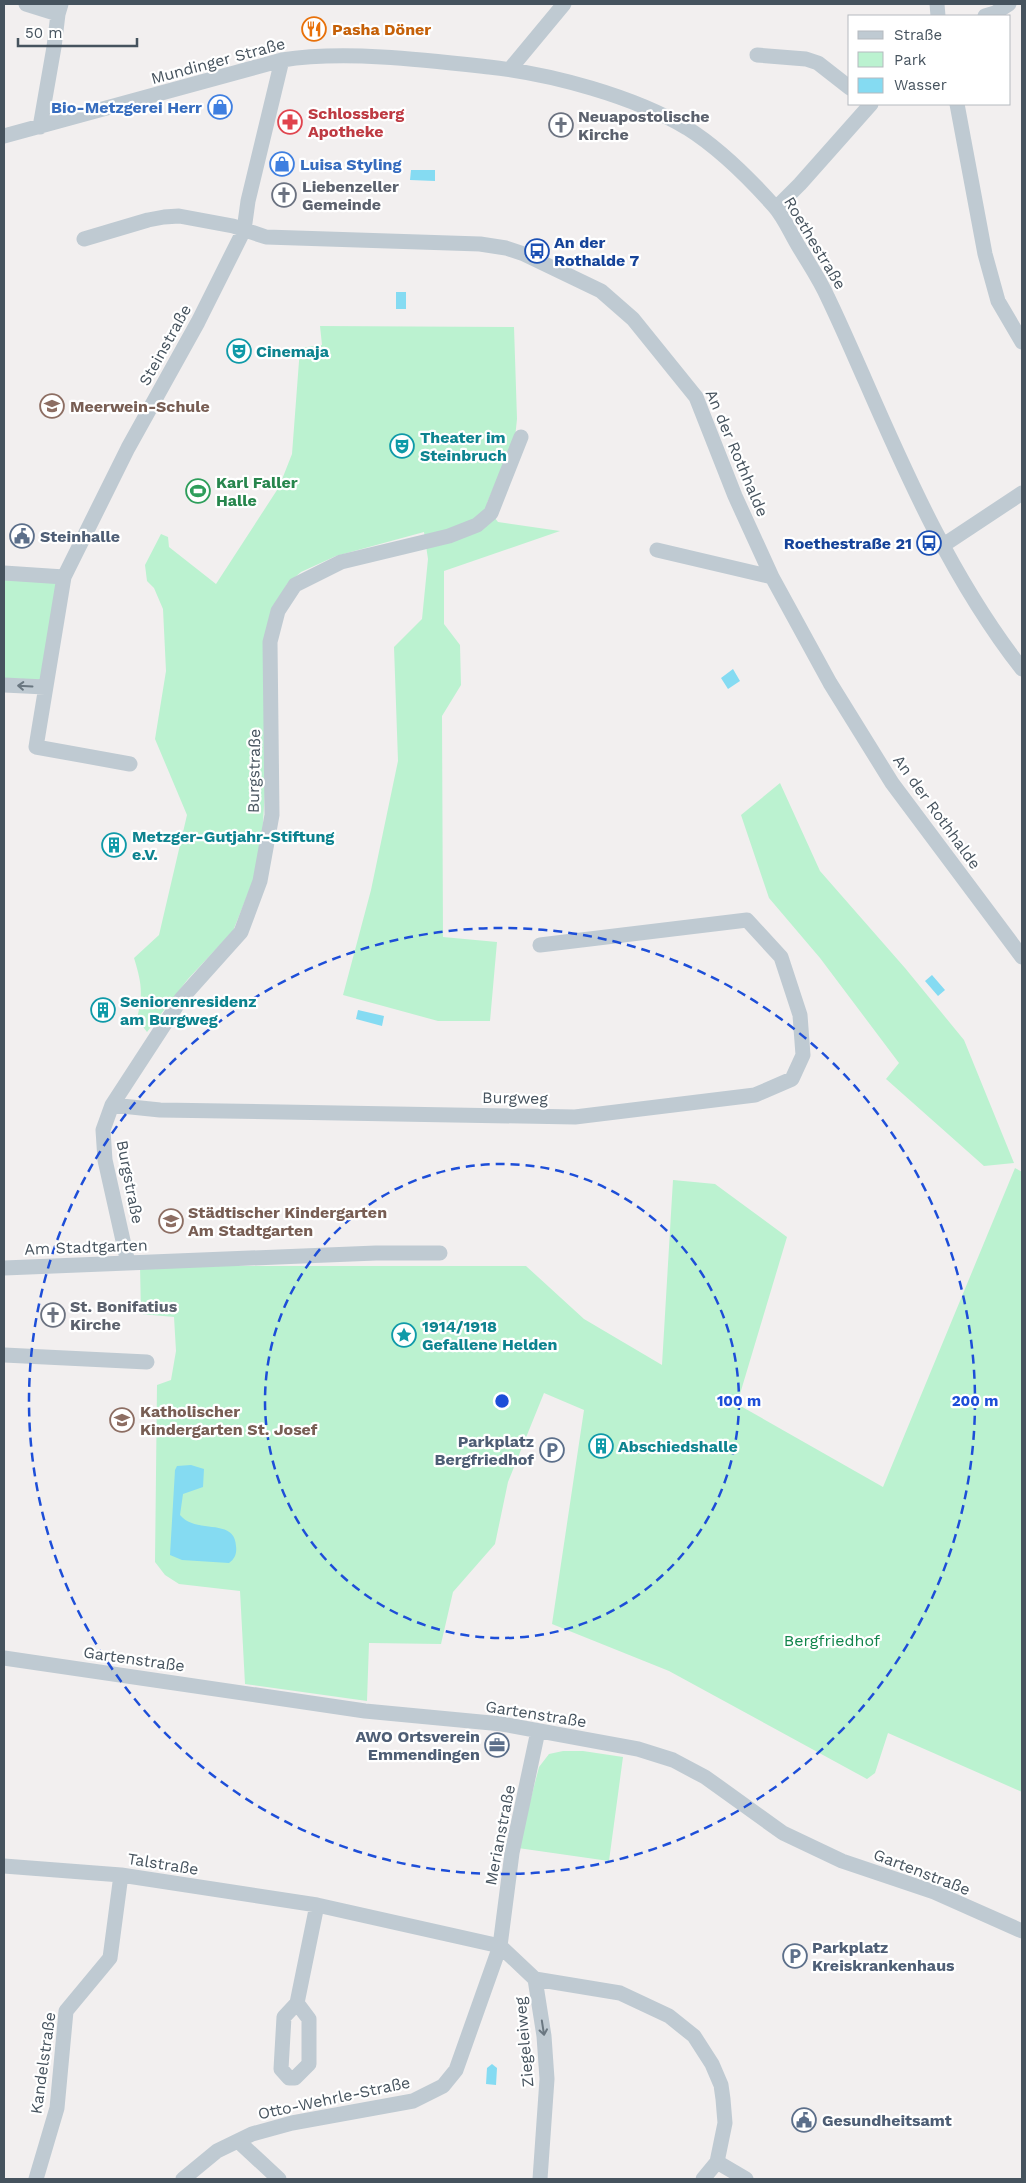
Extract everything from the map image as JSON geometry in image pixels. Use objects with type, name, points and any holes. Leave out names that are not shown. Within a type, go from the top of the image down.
[{"type":"street","points":[[26,4],[59,9],[40,127]]},
{"type":"street","points":[[510,70],[564,4]]},
{"type":"street","points":[[987,15],[1009,4]]},
{"type":"street","points":[[757,55],[806,59],[818,63],[848,86]]},
{"type":"street","name":"Mundinger Straße","points":[[4,136],[233,72],[297,58],[402,59],[510,70]]},
{"type":"street","name":"Steinstraße","points":[[130,764],[36,747],[64,577],[128,448],[198,322],[244,230],[248,201],[282,60]]},
{"type":"street","name":"Roethestraße","points":[[510,70],[572,83],[630,102],[687,128],[731,162],[776,208],[828,296],[903,467],[942,546],[990,627],[1022,669]]},
{"type":"street","points":[[776,208],[800,184],[868,105]]},
{"type":"street","points":[[957,105],[985,254],[998,301],[1022,342]]},
{"type":"street","name":"An der Rothhalde","points":[[84,239],[164,217],[179,216],[234,226],[266,236],[470,243],[506,248],[534,259],[601,291],[633,319],[696,397],[735,496],[772,578],[830,683],[892,783],[1022,957]]},
{"type":"street","name":"Burgstraße","points":[[128,1263],[105,1160],[103,1130],[112,1105],[181,999],[241,932],[260,881],[272,814],[270,642],[278,612],[295,585],[341,562],[449,536],[477,525],[491,513],[522,437]]},
{"type":"street","points":[[942,546],[1022,493]]},
{"type":"street","points":[[657,550],[772,578]]},
{"type":"street","points":[[4,573],[64,577]]},
{"type":"street","points":[[4,685],[45,688]]},
{"type":"street","name":"Burgweg","points":[[112,1105],[160,1110],[576,1117],[755,1094],[792,1079],[803,1055],[800,1015],[788,959],[781,958],[747,920],[540,945]]},
{"type":"street","name":"Am Stadtgarten","points":[[4,1268],[376,1253],[440,1254]]},
{"type":"street","points":[[4,1355],[147,1362]]},
{"type":"street","name":"Gartenstraße","points":[[4,1658],[365,1711],[438,1717],[538,1731],[638,1749],[673,1760],[705,1777],[783,1833],[842,1861],[934,1892],[1022,1931]]},
{"type":"street","name":"Merianstraße","points":[[500,1946],[512,1853],[538,1731]]},
{"type":"street","name":"Talstraße","points":[[4,1866],[121,1875],[317,1905],[500,1946]]},
{"type":"street","name":"Kandelstraße","points":[[36,2179],[57,2108],[66,2011],[110,1958],[121,1875]]},
{"type":"street","points":[[297,2003],[317,1905]]},
{"type":"street","name":"Ziegeleiweg","points":[[500,1946],[535,1980],[544,2036],[547,2079],[540,2179]]},
{"type":"street","name":"Otto-Wehrle-Straße","points":[[182,2179],[217,2151],[252,2134],[292,2123],[412,2101],[443,2086],[456,2070],[500,1946]]},
{"type":"street","points":[[535,1980],[620,1994],[669,2016],[694,2036],[712,2064],[722,2093],[725,2123],[717,2162],[703,2179]]},
{"type":"street","points":[[238,2141],[278,2179]]},
{"type":"street","points":[[717,2162],[746,2179]]},
{"type":"green space","points":[[320,326],[514,327],[517,419],[515,438],[487,503],[491,513],[498,522],[560,531],[444,571],[444,624],[460,645],[461,685],[442,716],[443,937],[497,942],[490,1021],[438,1021],[343,995],[371,890],[398,761],[394,647],[422,619],[428,559],[424,532],[336,556],[301,572],[287,584],[271,613],[262,839],[253,881],[233,931],[188,979],[147,1032],[137,1019],[141,988],[134,958],[159,935],[187,815],[155,739],[166,671],[163,609],[154,588],[147,581],[145,565],[161,534],[168,537],[169,547],[216,584],[279,487],[292,454],[300,348],[322,345]]},
{"type":"green space","points":[[4,579],[58,583],[41,680],[4,678]]},
{"type":"green space","points":[[780,783],[820,871],[905,968],[964,1040],[1014,1163],[984,1166],[886,1079],[899,1063],[820,958],[769,898],[741,815]]},
{"type":"green space","name":"Bergfriedhof","points":[[1015,1168],[1022,1172],[1022,1792],[888,1733],[875,1773],[867,1779],[669,1671],[552,1624],[584,1410],[544,1393],[508,1482],[495,1544],[453,1592],[441,1644],[369,1643],[367,1701],[245,1684],[240,1591],[179,1584],[165,1575],[155,1562],[157,1385],[171,1380],[176,1351],[174,1317],[141,1314],[140,1266],[526,1266],[584,1319],[662,1365],[673,1180],[715,1184],[787,1237],[737,1404],[883,1487]]},
{"type":"green space","points":[[563,1751],[583,1751],[623,1757],[609,1861],[518,1848],[539,1767],[549,1754]]},
{"type":"water","points":[[411,170],[435,170],[435,181],[410,180]]},
{"type":"water","points":[[396,292],[406,292],[406,309],[396,309]]},
{"type":"water","points":[[733,669],[740,681],[728,689],[721,678]]},
{"type":"water","points":[[932,975],[945,990],[938,996],[925,981]]},
{"type":"water","points":[[358,1010],[384,1016],[382,1026],[356,1019]]},
{"type":"water","points":[[191,1465],[204,1469],[203,1487],[183,1494],[180,1515],[187,1521],[195,1524],[229,1532],[234,1537],[236,1553],[229,1563],[182,1560],[170,1555],[175,1470],[177,1466]]},
{"type":"water","points":[[492,2064],[497,2068],[496,2085],[486,2084],[487,2068]]},
{"type":"place","name":"Pasha Döner","points":[[314,29]]},
{"type":"place","name":"Bio-Metzgerei Herr","points":[[220,107]]},
{"type":"place","name":"Schlossberg Apotheke","points":[[290,122]]},
{"type":"place","name":"Neuapostolische Kirche","points":[[561,125]]},
{"type":"place","name":"Luisa Styling","points":[[282,164]]},
{"type":"place","name":"Liebenzeller Gemeinde","points":[[284,195]]},
{"type":"place","name":"An der Rothalde 7","points":[[537,251]]},
{"type":"place","name":"Cinemaja","points":[[239,351]]},
{"type":"place","name":"Meerwein-Schule","points":[[52,406]]},
{"type":"place","name":"Theater im Steinbruch","points":[[402,446]]},
{"type":"place","name":"Karl Faller Halle","points":[[198,491]]},
{"type":"place","name":"Steinhalle","points":[[22,536]]},
{"type":"place","name":"Roethestraße 21","points":[[929,543]]},
{"type":"place","name":"Metzger-Gutjahr-Stiftung e.V.","points":[[114,845]]},
{"type":"place","name":"Seniorenresidenz am Burgweg","points":[[103,1010]]},
{"type":"place","name":"Städtischer Kindergarten Am Stadtgarten","points":[[171,1221]]},
{"type":"place","name":"St. Bonifatius Kirche","points":[[53,1315]]},
{"type":"place","name":"1914/1918 Gefallene Helden","points":[[404,1335]]},
{"type":"place","name":"Katholischer Kindergarten St. Josef","points":[[122,1420]]},
{"type":"place","name":"Abschiedshalle","points":[[601,1446]]},
{"type":"place","name":"Parkplatz Bergfriedhof","points":[[552,1450]]},
{"type":"place","name":"AWO Ortsverein Emmendingen","points":[[497,1745]]},
{"type":"place","name":"Parkplatz Kreiskrankenhaus","points":[[795,1956]]},
{"type":"place","name":"Gesundheitsamt","points":[[804,2120]]}]
